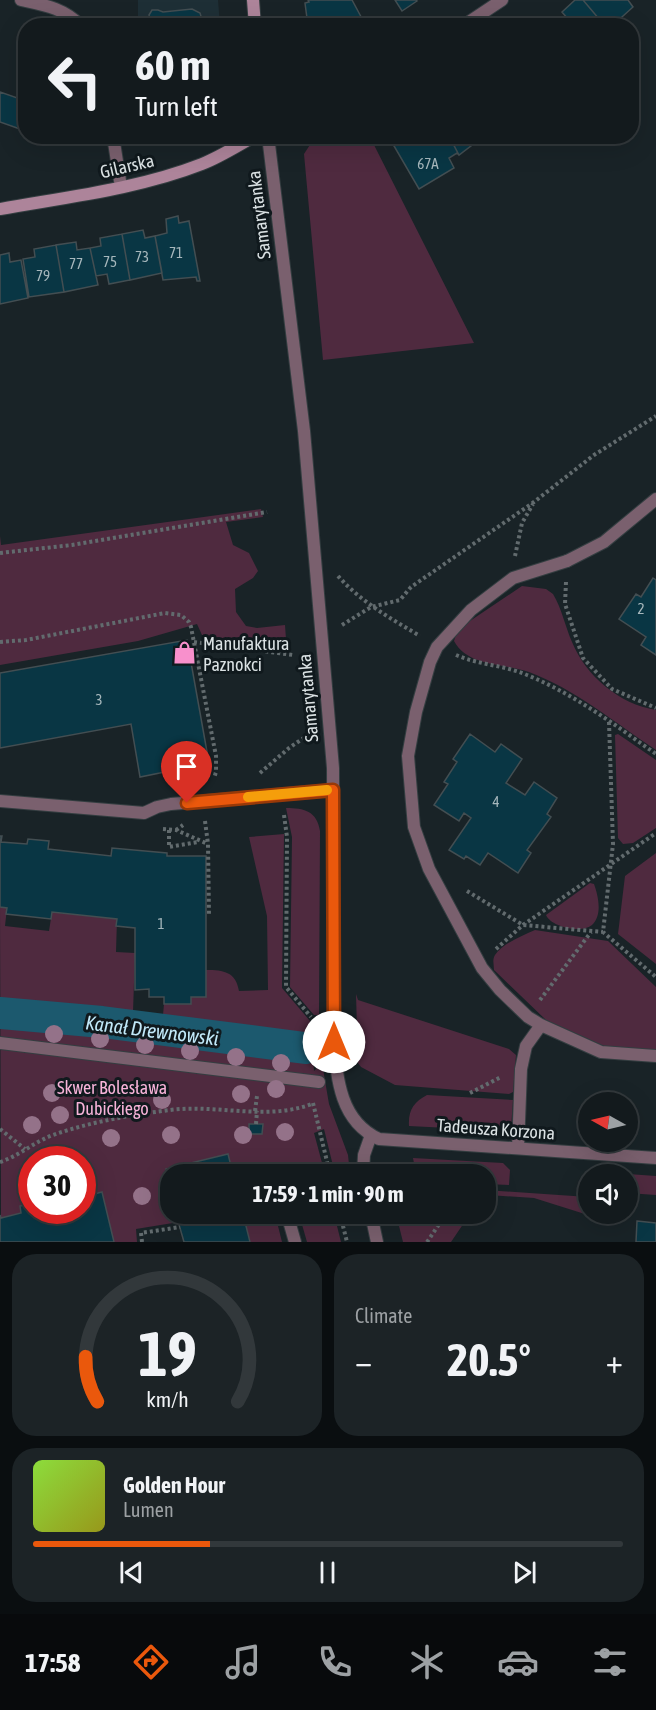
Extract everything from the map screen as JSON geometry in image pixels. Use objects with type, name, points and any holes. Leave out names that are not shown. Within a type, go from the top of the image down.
[{"type":"street","points":[[21,0],[54,7],[74,18]]},
{"type":"street","points":[[253,0],[254,18]]},
{"type":"street","points":[[475,18],[502,0]]},
{"type":"street","points":[[114,144],[122,187]]},
{"type":"street","name":"Gilarska","points":[[0,209],[122,187],[200,165],[241,144]]},
{"type":"street","name":"Samarytanka","points":[[269,144],[304,431],[333,790],[336,1074],[348,1111],[354,1120],[371,1135]]},
{"type":"street","points":[[656,499],[604,542],[567,561],[513,578],[471,610],[437,647],[430,662],[416,712],[408,756],[414,827],[429,869],[482,968],[500,990],[528,1017],[541,1025],[601,1052],[656,1056]]},
{"type":"street","points":[[0,801],[144,813],[171,804],[333,790]]},
{"type":"street","points":[[518,1148],[521,1069],[526,1046],[541,1025]]},
{"type":"street","points":[[0,1043],[319,1082]]},
{"type":"street","points":[[364,1164],[371,1135]]},
{"type":"street","name":"Tadeusza Korzona","points":[[371,1135],[379,1139],[402,1141],[656,1158]]},
{"type":"street","points":[[290,1224],[295,1242]]},
{"type":"street","points":[[373,1224],[377,1242]]},
{"type":"path","points":[[338,627],[371,607],[400,600],[411,587],[534,502],[594,455],[656,416]]},
{"type":"path","points":[[513,578],[522,523],[534,502]]},
{"type":"path","points":[[0,554],[72,545],[267,512]]},
{"type":"path","points":[[567,561],[565,604],[583,658],[612,689],[656,708]]},
{"type":"path","points":[[333,571],[371,607],[437,647],[469,660],[524,673],[560,688],[656,754]]},
{"type":"path","points":[[0,642],[26,640],[165,613],[181,615],[189,622],[194,642],[216,756],[214,779]]},
{"type":"path","points":[[194,642],[293,655]]},
{"type":"path","points":[[603,932],[613,844],[609,722]]},
{"type":"path","points":[[260,773],[309,734]]},
{"type":"path","points":[[284,809],[287,837],[286,987],[314,1021]]},
{"type":"path","points":[[205,821],[208,844],[209,916]]},
{"type":"path","points":[[170,830],[169,847],[201,841]]},
{"type":"path","points":[[176,830],[208,844]]},
{"type":"path","points":[[482,968],[495,949],[523,925],[656,833]]},
{"type":"path","points":[[429,869],[523,925],[603,932],[656,977]]},
{"type":"path","points":[[528,1017],[592,931]]},
{"type":"path","points":[[470,1093],[521,1069]]},
{"type":"path","points":[[31,1146],[52,1135],[87,1125],[149,1113],[197,1108],[292,1110],[322,1100],[319,1082]]},
{"type":"path","points":[[313,1104],[328,1164]]},
{"type":"path","points":[[256,1124],[257,1111]]},
{"type":"path","points":[[0,1129],[21,1146]]},
{"type":"path","points":[[0,1162],[18,1153]]},
{"type":"path","points":[[342,1224],[347,1242]]},
{"type":"path","points":[[427,1242],[439,1224]]},
{"type":"path","points":[[142,1242],[141,1233],[180,1227]]},
{"type":"shaded area","points":[[138,0],[218,0],[219,18],[134,18],[138,17]]},
{"type":"green space","points":[[310,144],[374,144],[474,343],[323,360],[304,154]]},
{"type":"green space","points":[[261,509],[263,517],[226,522],[233,545],[249,553],[258,571],[253,578],[235,589],[236,612],[246,626],[257,628],[285,625],[286,639],[274,647],[202,635],[197,624],[138,641],[0,665],[0,536],[1,545]]},
{"type":"green space","points":[[522,586],[546,589],[553,594],[578,654],[595,677],[629,702],[656,710],[656,750],[594,707],[546,679],[519,669],[477,660],[460,649],[454,641],[464,625]]},
{"type":"green space","points":[[299,662],[309,673],[311,681],[314,722],[306,722]]},
{"type":"green space","points":[[618,734],[656,760],[656,828],[633,843],[623,844],[618,838],[615,735]]},
{"type":"green space","points":[[286,808],[309,812],[316,819],[320,831],[319,1015],[314,1015],[290,987],[292,837]]},
{"type":"green space","name":"Skwer Bolesława Dubickiego","points":[[284,834],[282,988],[310,1021],[314,1071],[322,1063],[329,1104],[348,1155],[349,1164],[333,1164],[324,1129],[314,1133],[322,1164],[230,1164],[228,1154],[187,1164],[160,1164],[160,1224],[167,1224],[136,1229],[137,1242],[114,1242],[96,1216],[96,1146],[18,1146],[18,1214],[1,1218],[0,907],[7,908],[5,926],[49,931],[52,912],[117,919],[116,952],[135,953],[133,1012],[163,1015],[164,1004],[191,1004],[191,997],[206,997],[206,970],[228,973],[235,980],[239,991],[268,990],[267,916],[249,837]]},
{"type":"green space","points":[[656,853],[656,964],[618,934],[625,876]]},
{"type":"green space","points":[[590,883],[594,884],[599,905],[598,916],[592,925],[587,928],[574,929],[560,926],[549,919],[546,915]]},
{"type":"green space","points":[[535,930],[608,941],[656,987],[656,1050],[604,1046],[546,1020],[494,970],[494,959],[498,951],[513,940]]},
{"type":"green space","points":[[356,994],[358,1000],[509,1049],[516,1055],[513,1092],[509,1094],[395,1085],[361,1067],[358,1063]]},
{"type":"green space","points":[[427,1095],[513,1100],[511,1129],[507,1131],[409,1126],[413,1107]]},
{"type":"green space","points":[[413,1158],[503,1163],[510,1170],[509,1185],[496,1184],[496,1164],[414,1164]]},
{"type":"green space","points":[[638,1175],[656,1176],[656,1195],[638,1194]]},
{"type":"green space","points":[[496,1191],[578,1196],[578,1212],[534,1198],[496,1196]]},
{"type":"green space","points":[[246,1224],[278,1224],[282,1242],[250,1242]]},
{"type":"green space","points":[[302,1224],[336,1224],[341,1242],[307,1242]]},
{"type":"green space","points":[[398,1224],[463,1224],[451,1242],[403,1242]]},
{"type":"building","points":[[308,0],[352,0],[362,18],[307,18],[305,3],[309,2]]},
{"type":"building","points":[[395,0],[416,0],[417,1],[402,11]]},
{"type":"building","points":[[575,0],[583,0],[598,18],[567,18],[562,12]]},
{"type":"building","points":[[583,0],[628,0],[633,7],[621,18],[598,18]]},
{"type":"building","points":[[192,9],[200,13],[202,18],[150,18],[152,10],[163,12]]},
{"type":"building","points":[[0,92],[18,98],[18,128],[0,122]]},
{"type":"building","points":[[393,144],[453,144],[459,155],[457,153],[449,158],[454,168],[419,189]]},
{"type":"building","points":[[453,144],[473,144],[459,155]]},
{"type":"building","points":[[178,216],[179,223],[189,221],[200,281],[197,281],[196,277],[163,280],[155,236],[167,233],[166,219]]},
{"type":"building","points":[[143,230],[145,238],[155,236],[162,273],[130,280],[122,234]]},
{"type":"building","points":[[122,234],[130,280],[109,284],[107,274],[96,276],[90,248],[101,246],[100,238]]},
{"type":"building","points":[[76,242],[77,250],[90,248],[98,285],[64,292],[56,245]]},
{"type":"building","points":[[56,245],[64,292],[29,297],[23,259],[35,257],[34,249]]},
{"type":"building","points":[[9,253],[10,262],[21,260],[28,298],[0,304],[0,255]]},
{"type":"building","points":[[653,578],[656,580],[656,655],[641,645],[646,637],[619,619],[636,594],[641,597]]},
{"type":"building","points":[[187,640],[209,763],[140,777],[131,724],[0,748],[0,673]]},
{"type":"building","points":[[470,734],[495,752],[501,744],[522,759],[506,783],[525,795],[534,782],[557,798],[547,814],[551,817],[527,850],[531,853],[518,873],[488,853],[480,865],[466,856],[464,859],[449,850],[471,818],[464,813],[459,821],[434,805],[448,784],[444,782],[457,762],[453,759]]},
{"type":"building","points":[[0,836],[2,836],[1,842],[27,844],[28,839],[49,841],[48,849],[111,856],[112,848],[167,853],[167,856],[206,856],[206,997],[191,997],[191,1004],[164,1004],[164,997],[149,997],[149,989],[135,990],[135,928],[116,926],[117,919],[52,912],[51,919],[6,914],[7,908],[0,907]]},
{"type":"building","points":[[249,1124],[263,1124],[262,1134],[249,1134]]},
{"type":"building","points":[[228,1154],[230,1164],[187,1164]]},
{"type":"building","points":[[102,1192],[114,1242],[0,1242],[0,1215],[1,1218],[18,1214],[18,1224],[96,1224],[96,1194]]},
{"type":"building","points":[[638,1221],[656,1223],[656,1242],[636,1242]]},
{"type":"building","points":[[179,1224],[246,1224],[250,1242],[184,1242]]},
{"type":"waterway","name":"Kanał Drewnowski","points":[[0,1013],[102,1022],[305,1048]]},
{"type":"slow traffic","points":[[248,797],[327,790]]},
{"type":"place","name":"Manufaktura Paznokci","points":[[185,653]]},
{"type":"route","points":[[187,803],[333,790],[334,1042]]}]
